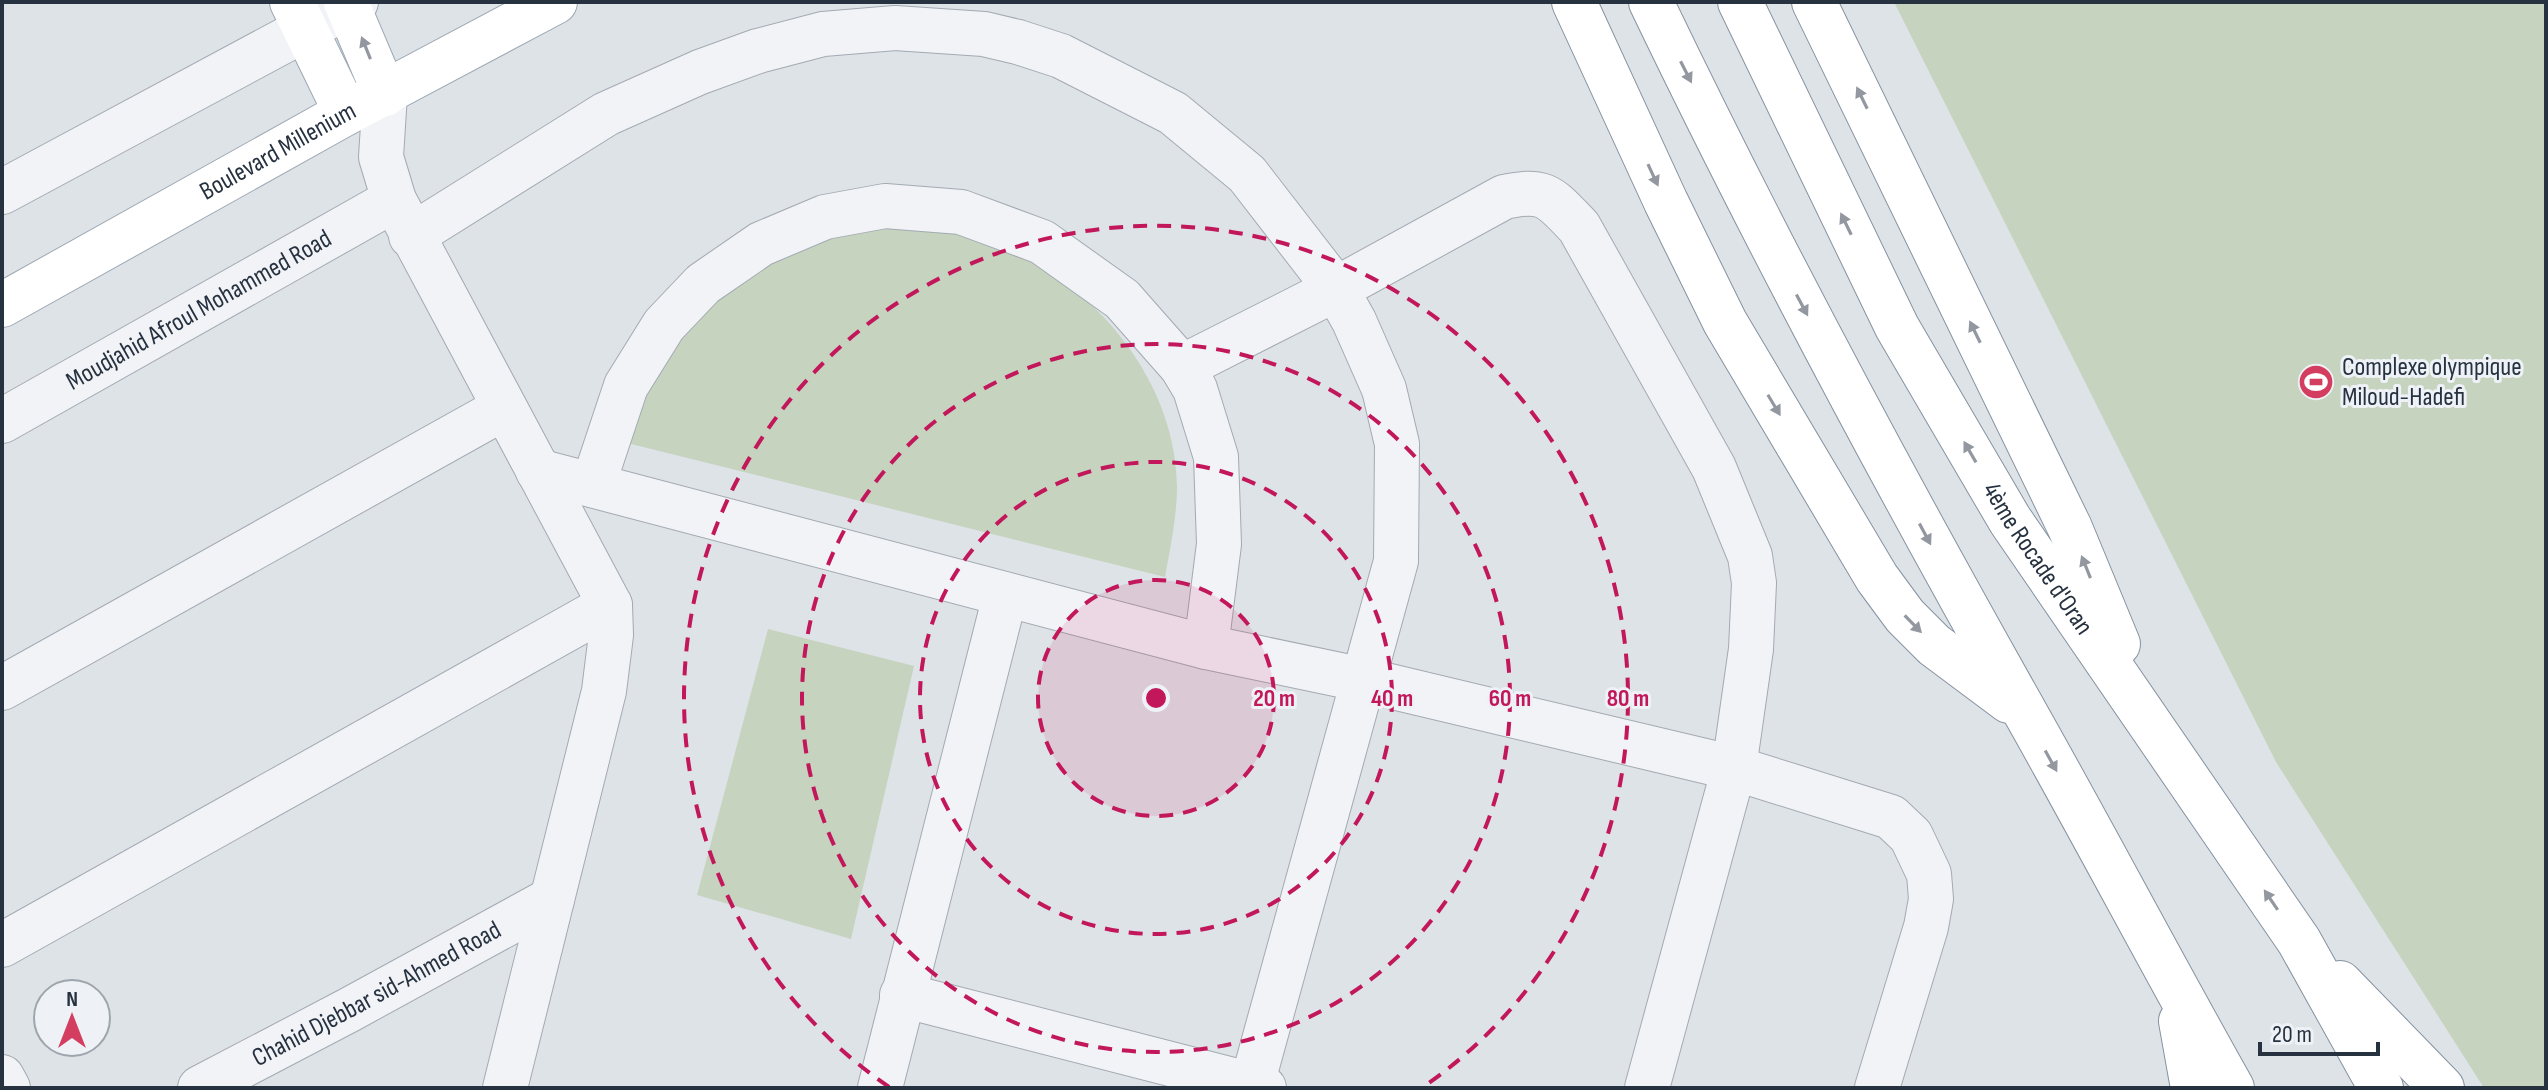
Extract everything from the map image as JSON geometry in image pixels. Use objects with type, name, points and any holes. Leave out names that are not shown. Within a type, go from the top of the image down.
[{"type":"main road","name":"Boulevard Millenium","points":[[2,305],[346,113],[555,2]]},
{"type":"main road","points":[[1574,2],[1725,322],[1877,578],[1905,616],[1934,645],[2026,713]]},
{"type":"main road","points":[[1651,2],[1781,267],[1974,626],[2026,713],[2232,1088]]},
{"type":"main road","name":"4ème Rocade d'Oran","points":[[1740,2],[1897,327],[2010,520],[2299,941],[2381,1088]]},
{"type":"main road","points":[[1814,2],[2070,528],[2147,717]]},
{"type":"main road","points":[[350,4],[385,94]]},
{"type":"main road","points":[[299,15],[346,113]]},
{"type":"main road","points":[[2299,941],[2442,1088]]},
{"type":"main road","points":[[2173,984],[2193,1088]]},
{"type":"street","points":[[2,192],[299,15],[350,4]]},
{"type":"street","name":"Moudjahid Afroul Mohammed Road","points":[[2,421],[606,114],[700,72],[758,51],[823,34],[895,28],[984,34],[1061,56],[1173,113],[1247,174],[1336,289],[1384,389],[1397,444],[1396,561],[1256,1087]]},
{"type":"street","points":[[381,157],[385,94]]},
{"type":"street","points":[[346,113],[381,157],[403,218],[610,605],[611,635],[604,691],[505,1088]]},
{"type":"street","points":[[1182,367],[1336,289],[1504,197],[1523,193],[1545,195],[1579,227],[1714,468],[1750,556],[1754,583],[1751,649],[1734,768],[1647,1088]]},
{"type":"street","points":[[593,485],[626,386],[664,325],[703,284],[761,244],[825,217],[885,206],[961,212],[1042,242],[1122,299],[1182,367],[1195,389],[1216,457],[1219,544],[1206,647]]},
{"type":"street","points":[[2,688],[504,408]]},
{"type":"street","points":[[538,471],[1206,647],[1364,680],[1734,768],[1891,817],[1911,836],[1925,862],[1932,885],[1926,927],[1877,1088]]},
{"type":"street","points":[[880,1088],[1005,596]]},
{"type":"street","points":[[2,945],[610,605]]},
{"type":"street","name":"Chahid Djebbar sid-Ahmed Road","points":[[200,1088],[336,1018],[552,899]]},
{"type":"street","points":[[902,995],[1256,1087]]},
{"type":"street","points":[[2,1077],[8,1088]]},
{"type":"green space","name":"Complexe olympique Miloud-Hadefi","points":[[1894,2],[2546,2],[2546,1088],[2484,1088],[2276,762]]},
{"type":"green space","points":[[889,219],[1002,243],[1068,284],[1098,311],[1124,341],[1146,374],[1162,410],[1173,447],[1177,498],[1165,577],[611,439],[637,383],[742,264]]},
{"type":"green space","points":[[768,629],[914,666],[851,939],[697,895]]},
{"type":"place","name":"Complexe olympique Miloud-Hadefi","points":[[2316,382]]}]
